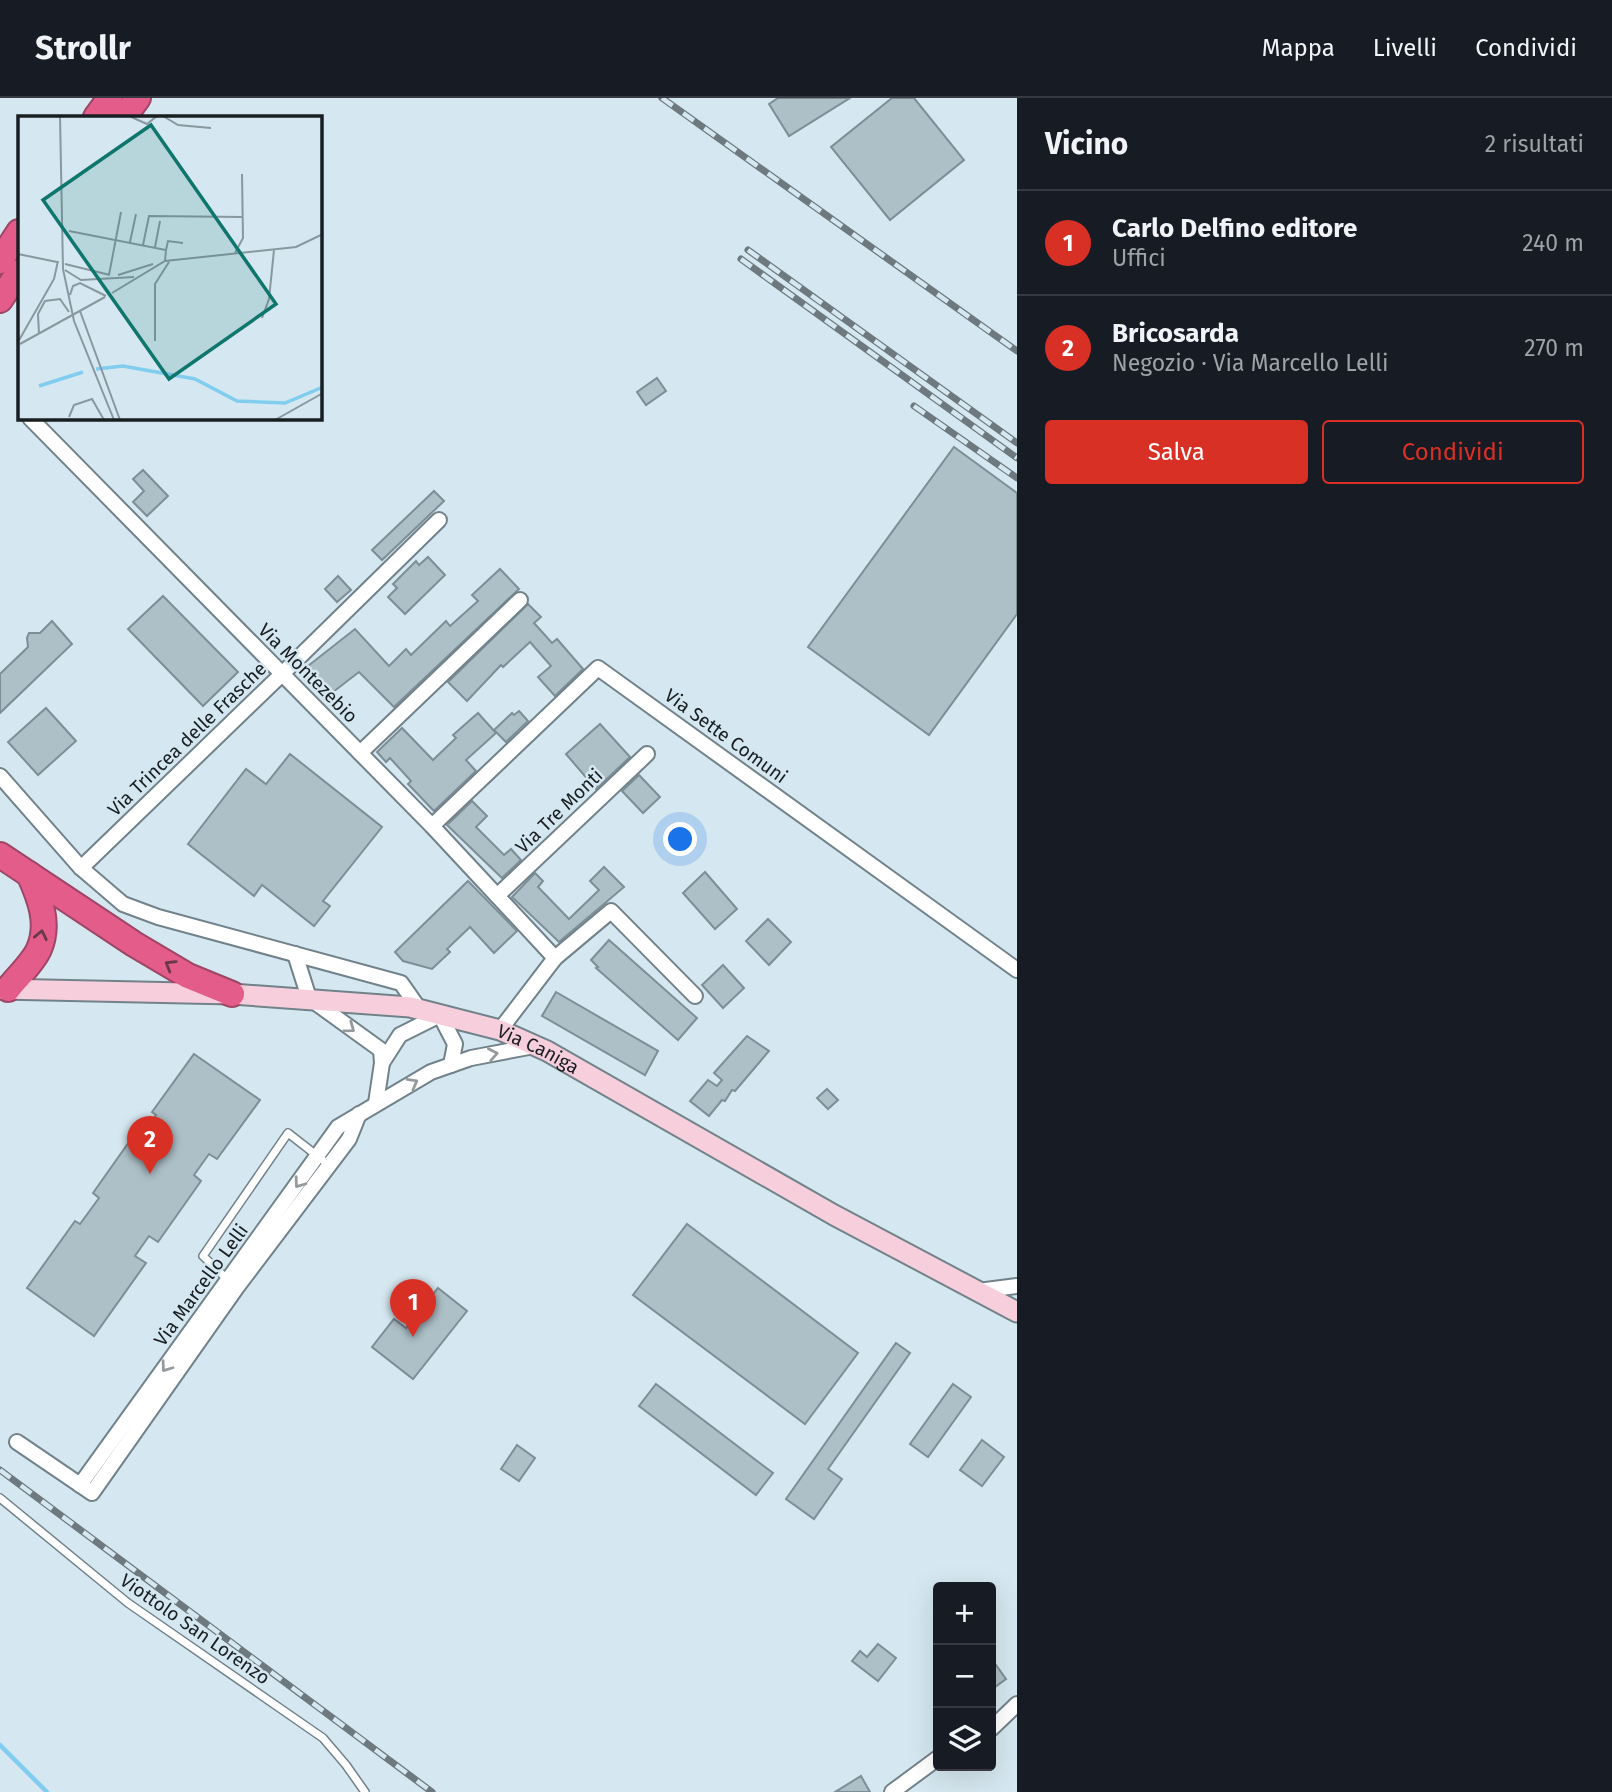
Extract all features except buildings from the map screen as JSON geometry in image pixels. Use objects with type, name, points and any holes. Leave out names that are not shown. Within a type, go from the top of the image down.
[{"type":"highway","points":[[97,116],[110,98]]},
{"type":"highway","points":[[125,116],[138,98]]},
{"type":"highway","points":[[0,261],[18,234]]},
{"type":"highway","points":[[0,300],[18,273]]},
{"type":"highway","points":[[0,855],[134,944],[188,976],[232,993]]},
{"type":"highway","points":[[4,989],[38,950],[44,921],[38,895],[29,874]]},
{"type":"street","name":"Via Montezebio","points":[[32,420],[432,826],[555,958]]},
{"type":"street","name":"Via Trincea delle Frasche","points":[[80,868],[439,520]]},
{"type":"street","points":[[360,753],[520,600]]},
{"type":"street","name":"Via Sette Comuni","points":[[432,826],[598,668],[1017,970]]},
{"type":"street","name":"Via Tre Monti","points":[[497,897],[647,754]]},
{"type":"street","points":[[0,776],[80,868],[123,904],[158,917],[401,983],[420,1010]]},
{"type":"street","points":[[500,1030],[555,958],[611,911],[695,996]]},
{"type":"street","points":[[295,954],[309,998],[381,1050],[382,1063],[376,1103]]},
{"type":"street","name":"Via Caniga","points":[[4,989],[232,993],[309,998],[420,1010],[500,1030],[536,1045],[834,1215],[1017,1312]]},
{"type":"street","points":[[382,1063],[400,1035],[440,1015],[454,1044],[451,1065]]},
{"type":"street","name":"Via Marcello Lelli","points":[[17,1442],[86,1489],[323,1161],[349,1139],[359,1114],[431,1072],[471,1058],[536,1045]]},
{"type":"street","points":[[978,1291],[1017,1286]]},
{"type":"street","points":[[996,1724],[1017,1704]]},
{"type":"street","points":[[892,1792],[933,1762]]},
{"type":"lane","points":[[232,1284],[203,1256],[288,1133],[323,1161]]},
{"type":"lane","name":"Viottolo San Lorenzo","points":[[0,1498],[128,1603],[323,1738],[365,1792]]},
{"type":"waterway","points":[[0,1745],[47,1792]]},
{"type":"railway","points":[[662,98],[1017,351]]},
{"type":"railway","points":[[748,250],[1017,443]]},
{"type":"railway","points":[[741,259],[1017,458]]},
{"type":"railway","points":[[914,406],[1017,478]]},
{"type":"railway","points":[[0,1470],[432,1792]]},
{"type":"place","name":"Bricosarda","points":[[150,1174]]},
{"type":"place","name":"Carlo Delfino editore","points":[[413,1337]]}]
